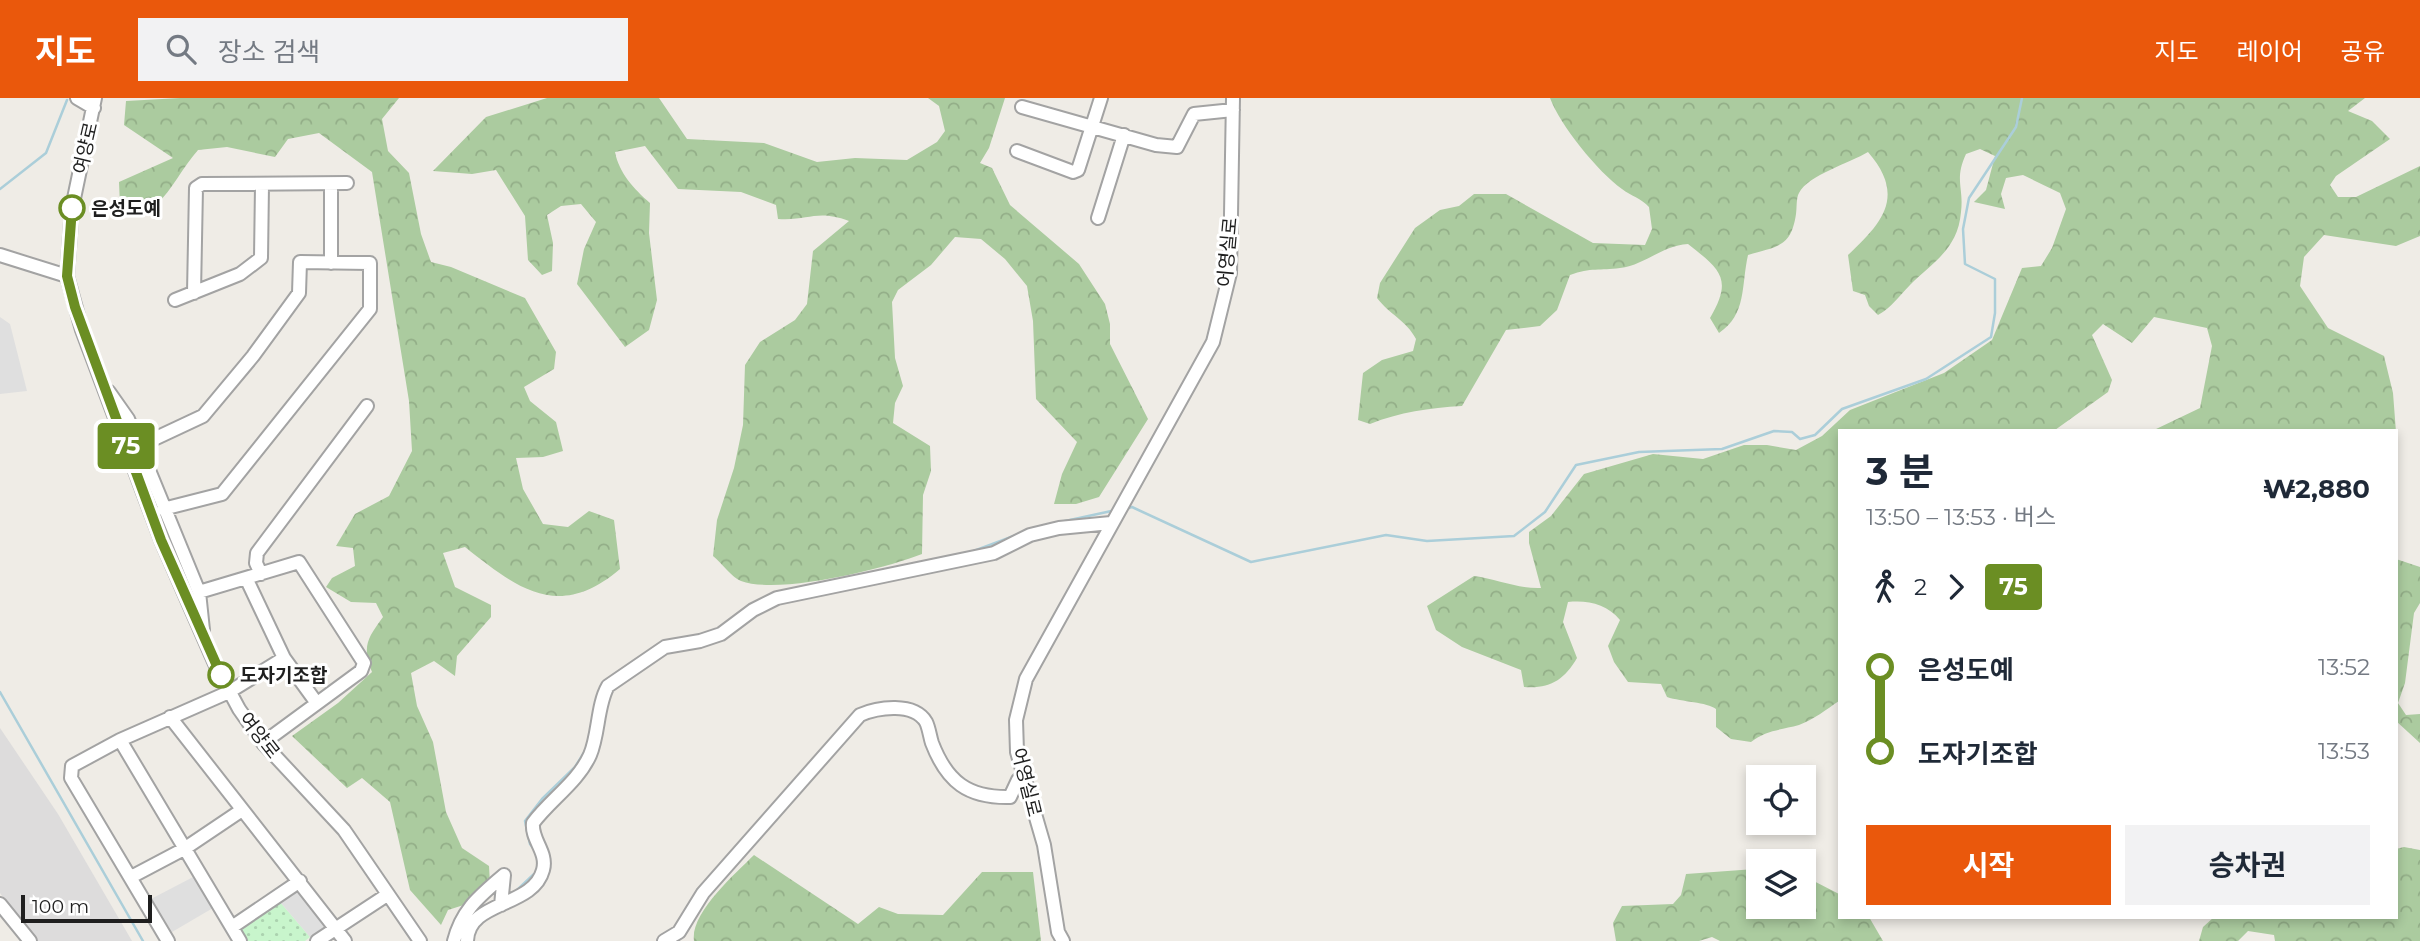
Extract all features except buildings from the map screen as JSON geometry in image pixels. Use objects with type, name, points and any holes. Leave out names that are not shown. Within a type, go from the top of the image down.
[{"type":"street","points":[[77,98],[95,103]]},
{"type":"street","points":[[1017,151],[1073,172],[1078,170],[1101,98]]},
{"type":"street","name":"여양로","points":[[95,103],[72,208],[67,276],[82,330],[161,540],[229,692],[263,743],[331,814],[420,941]]},
{"type":"street","name":"어영실로","points":[[1021,107],[1177,147],[1194,114],[1233,104],[1230,273],[1213,342],[1026,679],[1016,720],[1017,752],[1044,845],[1058,932],[1063,941]]},
{"type":"street","points":[[1098,218],[1124,135]]},
{"type":"street","points":[[194,293],[196,188],[202,184],[347,183]]},
{"type":"street","points":[[331,184],[331,263]]},
{"type":"street","points":[[175,300],[240,274],[261,258],[262,185]]},
{"type":"street","points":[[0,255],[67,276]]},
{"type":"street","points":[[139,446],[204,416],[253,356],[299,293],[300,262],[370,263],[370,309],[222,494],[163,509]]},
{"type":"street","points":[[102,383],[121,408],[139,446],[199,592],[203,638]]},
{"type":"street","points":[[261,574],[256,564],[257,553],[367,406]]},
{"type":"street","points":[[467,941],[467,928],[474,919],[522,894],[543,871],[544,859],[532,832],[533,823],[588,759],[597,738],[604,694],[608,686],[665,647],[721,634],[753,610],[777,598],[994,553],[1030,535],[1113,520]]},
{"type":"street","points":[[199,592],[247,580],[293,561],[299,562],[364,663],[361,671],[263,743]]},
{"type":"street","points":[[247,580],[284,658],[316,702]]},
{"type":"street","points":[[168,941],[70,772],[77,761],[229,692],[284,658]]},
{"type":"street","points":[[664,941],[679,932],[703,893],[860,715],[890,707],[911,711],[925,721],[944,772],[960,786],[978,793],[1010,797],[1018,780],[1024,775]]},
{"type":"street","points":[[170,718],[345,941]]},
{"type":"street","points":[[120,740],[240,941]]},
{"type":"street","points":[[131,877],[184,849],[242,810]]},
{"type":"street","points":[[454,941],[461,917],[470,903],[503,876],[501,905]]},
{"type":"street","points":[[232,927],[300,881]]},
{"type":"street","points":[[317,941],[387,895]]},
{"type":"street","points":[[0,904],[30,941]]},
{"type":"shaded area","points":[[0,317],[10,324],[27,391],[0,394]]},
{"type":"shaded area","points":[[0,728],[58,814],[132,941],[33,941],[0,893]]},
{"type":"shaded area","points":[[195,876],[213,908],[172,932],[151,899]]},
{"type":"shaded area","points":[[300,890],[328,926],[310,937],[280,902]]},
{"type":"green space","points":[[180,98],[399,98],[382,119],[388,151],[409,173],[421,234],[431,262],[451,267],[525,298],[556,352],[554,369],[524,387],[530,401],[556,422],[563,451],[543,457],[516,458],[523,489],[543,524],[568,527],[589,511],[614,520],[620,569],[598,585],[578,593],[558,596],[521,586],[465,547],[443,553],[455,587],[491,605],[491,617],[457,656],[455,676],[434,661],[411,673],[417,706],[433,742],[446,812],[462,848],[489,866],[490,884],[470,903],[448,910],[441,925],[410,890],[390,802],[362,778],[347,788],[292,736],[338,703],[372,672],[367,656],[368,643],[383,617],[376,603],[351,602],[326,587],[332,578],[355,566],[353,548],[336,546],[355,514],[389,496],[412,451],[409,401],[372,172],[319,133],[288,139],[275,157],[227,147],[198,150],[156,205],[120,206],[119,182],[173,158],[124,125],[126,101]]},
{"type":"green space","points":[[547,98],[659,98],[687,139],[764,143],[817,162],[855,158],[907,160],[937,142],[945,131],[939,106],[928,98],[1005,98],[989,148],[980,163],[992,168],[1010,205],[1079,264],[1105,304],[1110,324],[1110,344],[1148,419],[1099,497],[1076,504],[1054,504],[1062,474],[1077,442],[1036,399],[1033,321],[1027,286],[1005,259],[981,239],[955,237],[931,265],[898,290],[892,302],[895,358],[903,386],[895,403],[893,423],[930,446],[931,471],[923,495],[922,554],[883,567],[805,583],[780,585],[741,581],[713,556],[717,520],[734,468],[743,425],[745,365],[760,342],[795,320],[807,304],[813,251],[849,221],[828,216],[778,219],[776,205],[741,192],[678,189],[645,146],[615,152],[628,180],[650,203],[649,233],[657,300],[649,330],[625,347],[577,284],[584,249],[596,222],[581,204],[561,206],[547,215],[553,243],[552,271],[542,275],[528,260],[525,216],[496,170],[472,174],[433,171],[486,117]]},
{"type":"green space","points":[[1550,98],[2365,98],[2348,111],[2372,121],[2390,139],[2336,176],[2330,185],[2338,197],[2356,197],[2420,166],[2420,236],[2396,246],[2324,235],[2304,257],[2300,286],[2328,328],[2384,356],[2393,393],[2396,429],[2156,429],[2200,408],[2212,346],[2207,328],[2154,317],[2132,343],[2103,324],[2092,335],[2112,380],[2108,392],[2056,429],[1838,429],[1838,702],[1820,714],[1799,725],[1768,733],[1751,742],[1731,739],[1716,727],[1716,709],[1667,697],[1661,684],[1628,682],[1614,662],[1608,646],[1620,620],[1597,604],[1583,602],[1568,602],[1563,622],[1577,658],[1572,666],[1549,685],[1524,687],[1521,670],[1462,647],[1436,630],[1427,606],[1474,576],[1541,588],[1529,543],[1529,532],[1551,516],[1584,474],[1653,454],[1703,459],[1744,445],[1767,445],[1796,450],[1822,436],[1850,410],[1944,373],[1992,340],[2022,268],[2041,266],[2052,248],[2066,209],[2060,193],[2023,175],[2006,178],[2001,194],[2005,209],[1974,202],[1986,190],[1995,156],[1980,149],[1966,154],[1960,177],[1961,212],[1955,236],[1943,254],[1878,315],[1869,306],[1865,295],[1853,291],[1848,255],[1880,220],[1888,195],[1886,182],[1868,152],[1820,175],[1804,187],[1798,195],[1794,225],[1786,240],[1775,247],[1748,255],[1739,308],[1719,333],[1710,318],[1721,294],[1720,276],[1709,261],[1688,244],[1678,245],[1629,266],[1570,275],[1557,310],[1540,326],[1506,330],[1462,406],[1415,411],[1370,424],[1358,420],[1363,373],[1382,360],[1413,351],[1416,339],[1408,327],[1377,298],[1380,283],[1415,228],[1440,210],[1459,206],[1474,194],[1506,194],[1593,243],[1645,245],[1652,229],[1649,207],[1612,181],[1591,160]]},
{"type":"green space","points":[[2398,560],[2420,567],[2420,603],[2414,613],[2405,683],[2398,703]]},
{"type":"green space","points":[[2398,703],[2406,715],[2420,714],[2420,743],[2398,723]]},
{"type":"green space","points":[[2398,848],[2420,850],[2420,941],[2275,941],[2274,935],[2248,931],[2238,941],[2199,941],[2203,927],[2212,919],[2398,919]]},
{"type":"green space","points":[[754,855],[858,924],[879,907],[898,914],[943,915],[982,872],[1033,872],[1041,941],[694,941],[699,918],[706,906]]},
{"type":"green space","points":[[1746,870],[1746,919],[1816,919],[1816,882],[1838,893],[1838,919],[1870,919],[1883,941],[1720,941],[1712,937],[1699,941],[1616,941],[1613,923],[1622,906],[1673,904],[1681,895],[1686,874]]},
{"type":"green space","points":[[280,902],[310,937],[305,941],[244,941],[239,932],[241,926]]},
{"type":"waterway","points":[[1126,509],[1132,507],[1251,562],[1386,535],[1427,541],[1514,536],[1545,512],[1576,465],[1639,452],[1722,449],[1774,431],[1792,432],[1800,439],[1815,435],[1842,409],[1926,379],[1991,337],[1995,313],[1995,279],[1965,264],[1963,229],[1969,198],[2016,127],[2022,98]]},
{"type":"waterway","points":[[0,189],[46,153],[67,100]]},
{"type":"waterway","points":[[1033,528],[1116,510]]},
{"type":"waterway","points":[[971,552],[1024,532]]},
{"type":"waterway","points":[[625,667],[663,643]]},
{"type":"waterway","points":[[0,692],[143,941]]},
{"type":"waterway","points":[[536,852],[530,844],[525,821],[542,799],[575,767],[585,751]]},
{"type":"waterway","points":[[516,891],[534,874]]},
{"type":"bus line","name":"75","points":[[72,208],[67,247],[67,276],[82,330],[161,540],[221,675]]},
{"type":"place","name":"은성도예","points":[[72,208]]},
{"type":"place","name":"도자기조합","points":[[221,675]]}]
